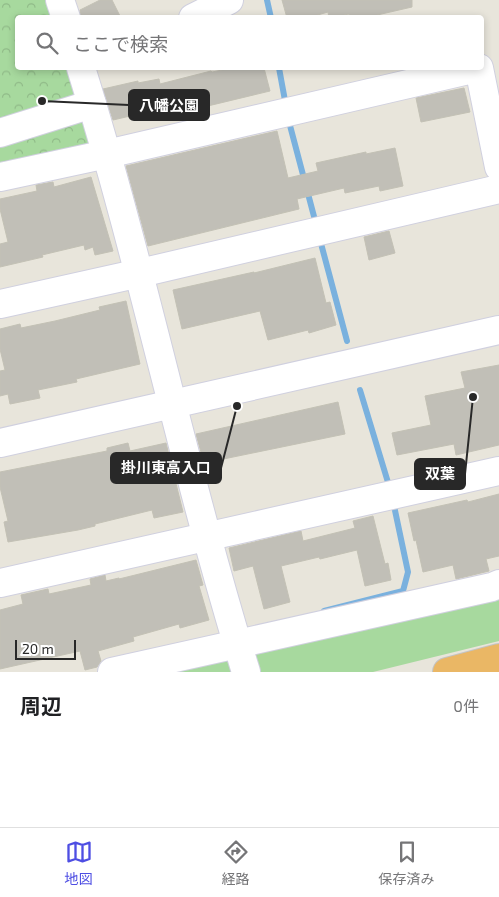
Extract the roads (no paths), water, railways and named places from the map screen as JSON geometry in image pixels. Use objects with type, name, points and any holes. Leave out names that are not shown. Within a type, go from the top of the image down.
[{"type":"highway","points":[[447,672],[499,658]]},
{"type":"street","points":[[60,0],[65,15]]},
{"type":"street","points":[[199,15],[230,0]]},
{"type":"street","points":[[484,66],[499,62]]},
{"type":"street","points":[[84,70],[92,104],[140,273],[206,537],[246,672]]},
{"type":"street","points":[[0,178],[466,70]]},
{"type":"street","points":[[480,70],[499,167]]},
{"type":"street","points":[[0,133],[92,104]]},
{"type":"street","points":[[0,304],[499,189]]},
{"type":"street","points":[[0,443],[499,330]]},
{"type":"street","points":[[0,583],[499,471]]},
{"type":"street","points":[[112,672],[499,584]]},
{"type":"waterway","points":[[267,0],[270,15]]},
{"type":"waterway","points":[[279,70],[286,106]]},
{"type":"waterway","points":[[288,118],[316,224]]},
{"type":"waterway","points":[[319,236],[347,341]]},
{"type":"waterway","points":[[360,390],[390,489]]},
{"type":"waterway","points":[[324,611],[403,591],[408,572],[393,501]]},
{"type":"place","name":"八幡公園","points":[[42,101]]},
{"type":"place","name":"双葉","points":[[473,397]]},
{"type":"place","name":"掛川東高入口","points":[[237,406]]}]
